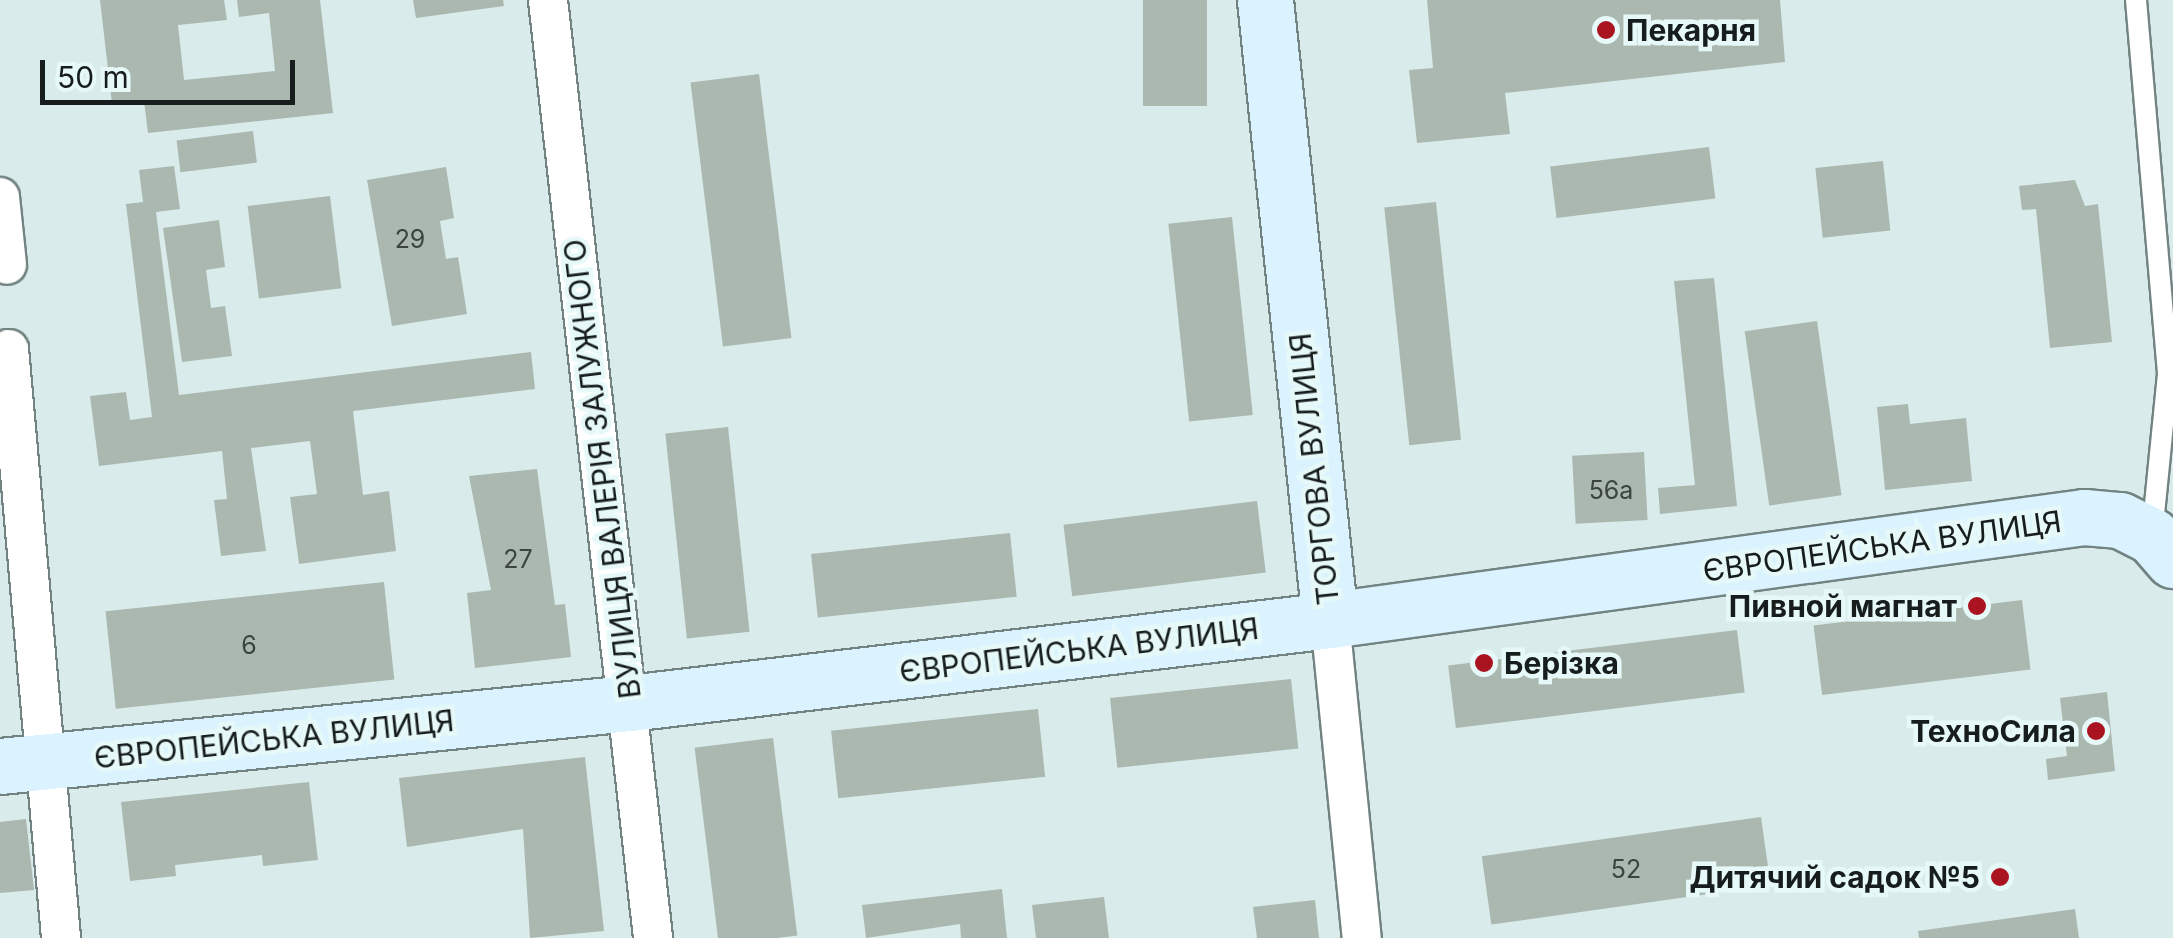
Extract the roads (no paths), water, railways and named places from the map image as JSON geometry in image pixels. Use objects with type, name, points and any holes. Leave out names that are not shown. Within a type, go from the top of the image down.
[{"type":"street","name":"ВУЛИЦЯ ВАЛЕРІЯ ЗАЛУЖНОГО","points":[[548,0],[653,938]]},
{"type":"street","name":"ТОРГОВА ВУЛИЦЯ","points":[[1266,0],[1362,938]]},
{"type":"street","points":[[0,197],[7,265]]},
{"type":"street","points":[[8,348],[22,764],[61,938]]},
{"type":"street","name":"ЄВРОПЕЙСЬКА ВУЛИЦЯ","points":[[22,764],[629,704],[1330,620],[2084,518],[2120,520],[2162,548]]},
{"type":"lane","points":[[2136,0],[2168,374],[2162,548]]},
{"type":"place","name":"Пекарня","points":[[1606,30]]},
{"type":"place","name":"Пивной магнат","points":[[1977,606]]},
{"type":"place","name":"Берізка","points":[[1484,663]]},
{"type":"place","name":"ТехноСила","points":[[2096,731]]},
{"type":"place","name":"Дитячий садок №5","points":[[2000,877]]}]
